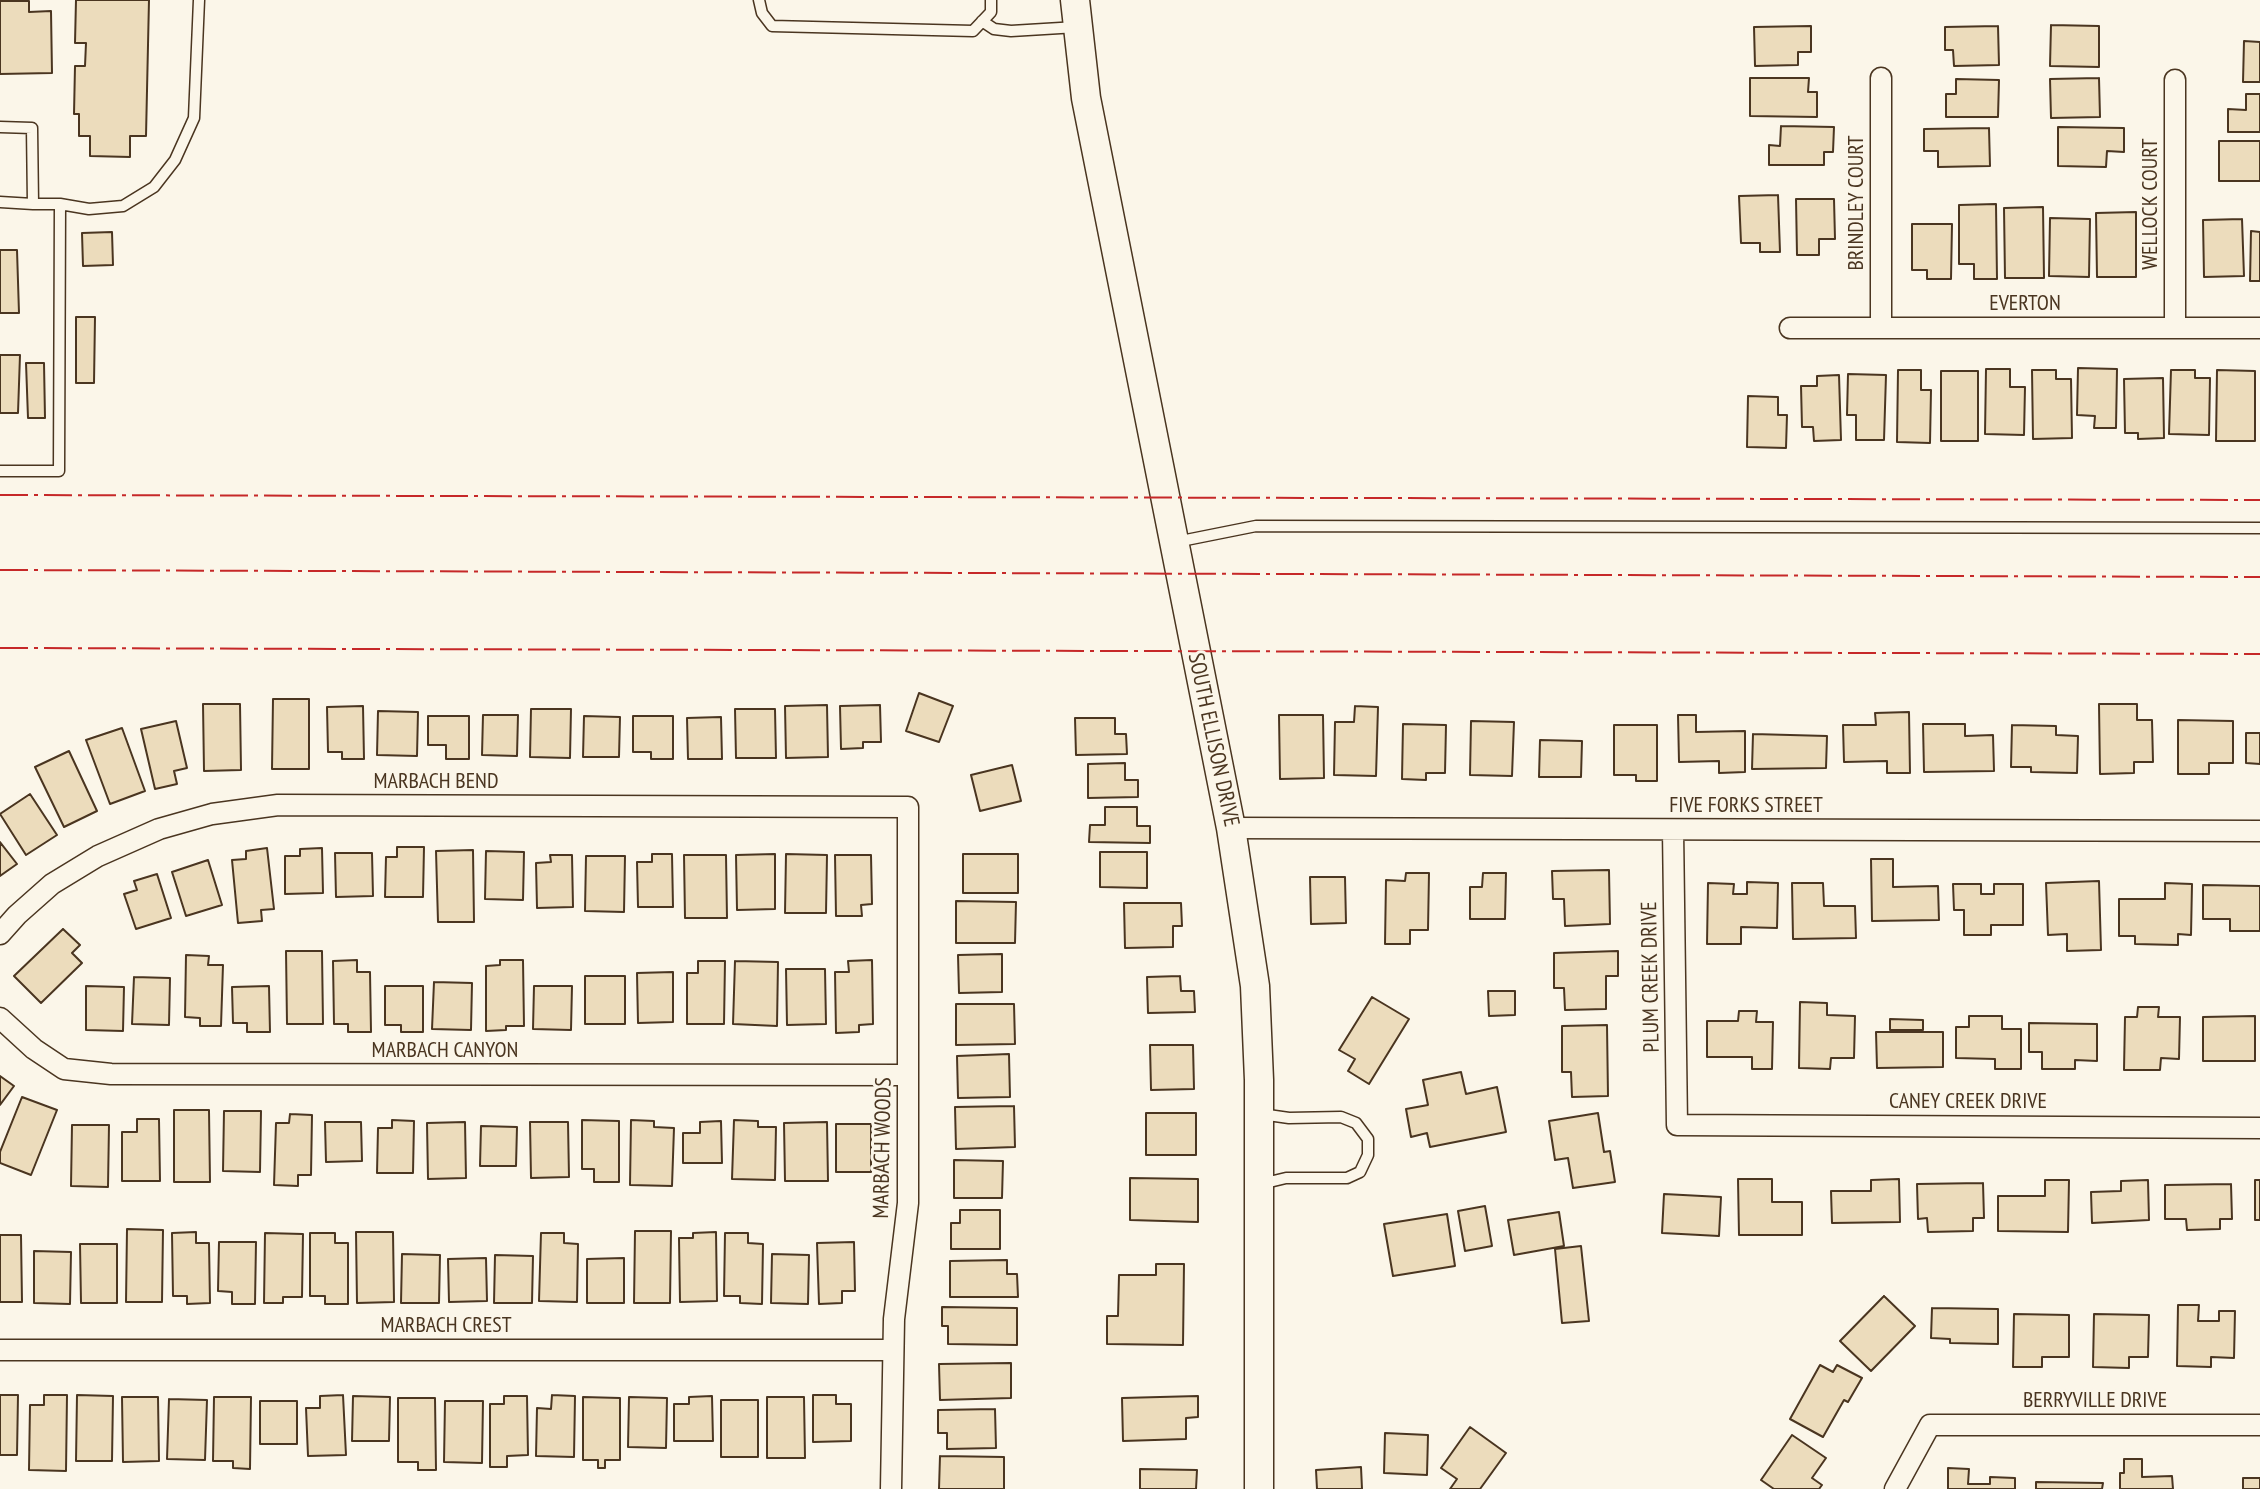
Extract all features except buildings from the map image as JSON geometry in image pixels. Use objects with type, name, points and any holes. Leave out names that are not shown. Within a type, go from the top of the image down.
[{"type":"street","name":"SOUTH ELLISON DRIVE","points":[[1077,14],[1086,98],[1231,828],[1255,986],[1259,1114],[1259,1489]]},
{"type":"street","name":"BRINDLEY COURT","points":[[1881,78],[1881,328]]},
{"type":"street","name":"WELLOCK COURT","points":[[2175,80],[2175,328]]},
{"type":"street","name":"EVERTON","points":[[1790,328],[2260,328]]},
{"type":"street","name":"MARBACH BEND","points":[[0,934],[52,884],[98,856],[159,829],[212,814],[278,805],[908,807]]},
{"type":"street","name":"MARBACH WOODS","points":[[891,1489],[892,1350],[908,1203],[908,807]]},
{"type":"street","name":"FIVE FORKS STREET","points":[[1231,828],[2260,831]]},
{"type":"street","name":"PLUM CREEK DRIVE","points":[[1673,830],[1677,1125]]},
{"type":"street","name":"MARBACH CANYON","points":[[0,1018],[34,1049],[64,1069],[111,1074],[908,1075]]},
{"type":"street","name":"CANEY CREEK DRIVE","points":[[1677,1125],[2260,1128]]},
{"type":"street","name":"MARBACH CREST","points":[[0,1350],[892,1350]]},
{"type":"street","name":"BERRYVILLE DRIVE","points":[[1895,1489],[1930,1425],[2260,1425]]},
{"type":"lane","points":[[0,202],[60,204],[89,209],[123,206],[154,187],[175,160],[194,118],[199,0]]},
{"type":"lane","points":[[759,0],[762,13],[772,26],[973,31],[991,12],[991,0]]},
{"type":"lane","points":[[982,21],[994,29],[1011,31],[1077,14]]},
{"type":"lane","points":[[0,127],[32,128],[33,204]]},
{"type":"lane","points":[[0,471],[59,471],[60,204]]},
{"type":"lane","points":[[1174,543],[1256,526],[2260,528]]},
{"type":"lane","points":[[1259,1114],[1289,1118],[1341,1117],[1356,1123],[1368,1139],[1368,1155],[1360,1172],[1347,1178],[1286,1178],[1259,1184]]},
{"type":"power","points":[[0,495],[2260,500]]},
{"type":"power","points":[[0,570],[2260,577]]},
{"type":"power","points":[[0,648],[2260,654]]}]
